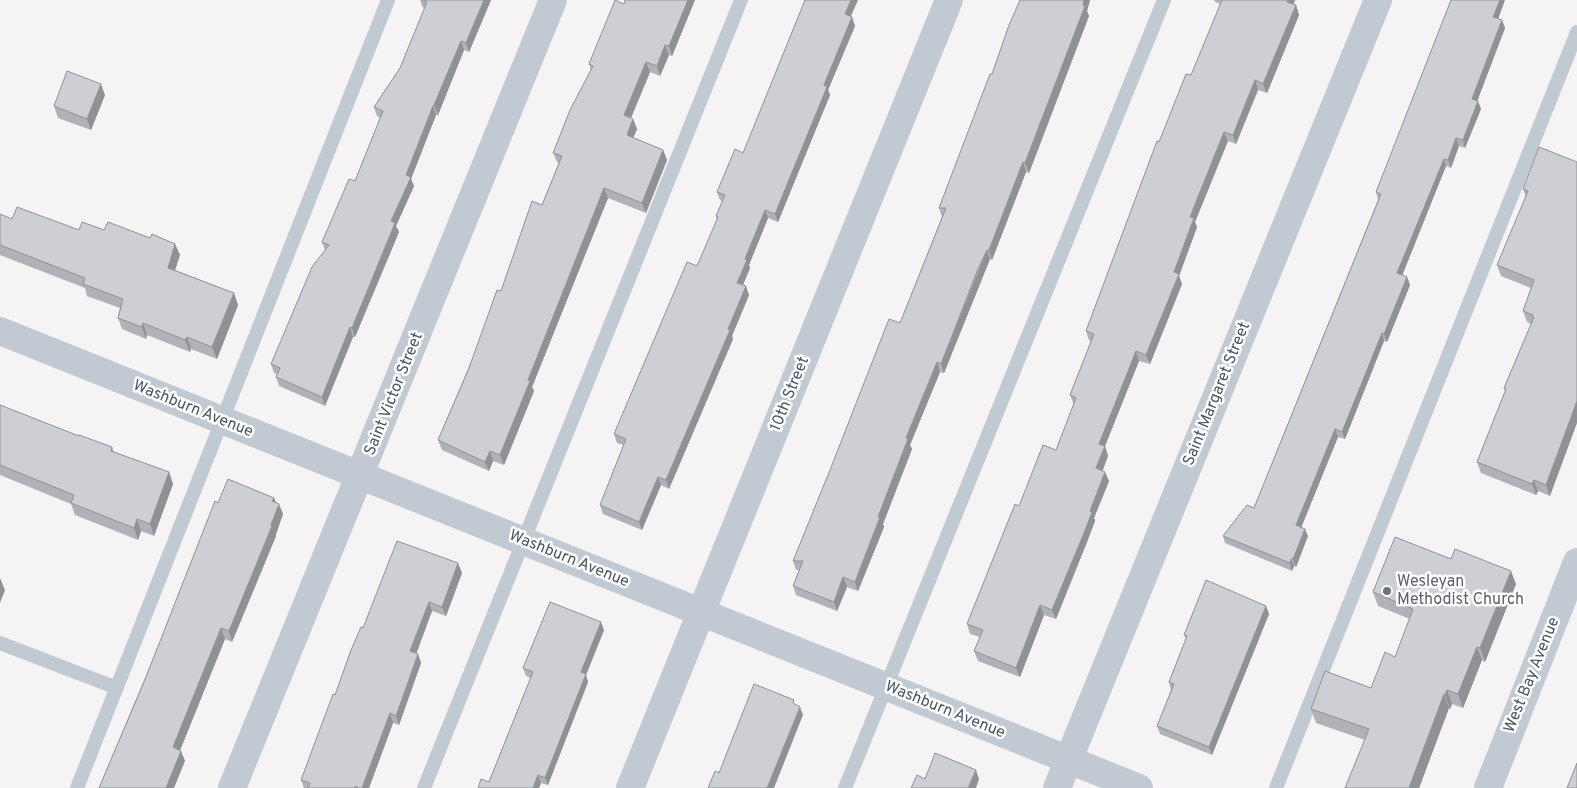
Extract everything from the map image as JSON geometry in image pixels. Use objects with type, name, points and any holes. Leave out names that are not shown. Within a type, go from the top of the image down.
[{"type":"street","name":"Saint Victor Street","points":[[232,788],[361,476],[553,0]]},
{"type":"street","name":"10th Street","points":[[630,788],[949,0]]},
{"type":"street","name":"Saint Margaret Street","points":[[1057,788],[1378,0]]},
{"type":"street","name":"Washburn Avenue","points":[[0,330],[1139,788]]},
{"type":"street","name":"West Bay Avenue","points":[[1488,788],[1577,562]]},
{"type":"lane","points":[[77,788],[388,0]]},
{"type":"lane","points":[[424,788],[741,0]]},
{"type":"lane","points":[[845,788],[1164,0]]},
{"type":"lane","points":[[1276,788],[1577,32]]},
{"type":"lane","points":[[0,644],[117,688]]},
{"type":"building","points":[[423,0],[484,0],[466,43],[461,41],[433,106],[406,175],[411,177],[391,221],[395,223],[322,397],[276,377],[280,368],[271,364],[312,267],[329,245],[322,242],[349,179],[355,181],[383,111],[374,107],[400,68],[427,2]]},
{"type":"building","points":[[615,0],[624,4],[625,0],[688,0],[669,46],[665,45],[657,66],[646,62],[624,115],[633,119],[627,135],[663,150],[642,203],[604,188],[500,455],[490,451],[485,462],[438,440],[469,368],[497,290],[501,291],[532,201],[542,205],[562,156],[553,153],[570,110],[593,66],[589,64]]},
{"type":"building","points":[[805,0],[851,0],[845,14],[852,17],[824,85],[827,87],[775,214],[765,210],[745,259],[747,260],[737,283],[746,286],[728,329],[730,330],[666,480],[658,477],[639,522],[600,505],[626,439],[614,434],[687,262],[697,266],[718,217],[716,216],[725,195],[717,192],[735,149],[743,153]]},
{"type":"building","points":[[1020,0],[1084,0],[1083,5],[1085,6],[1025,163],[1023,162],[989,250],[987,250],[978,269],[941,364],[937,362],[906,438],[908,439],[855,582],[843,577],[834,602],[793,586],[803,561],[793,561],[889,319],[900,323],[946,208],[939,208]]},
{"type":"building","points":[[1222,0],[1288,0],[1287,2],[1296,5],[1263,84],[1255,80],[1233,135],[1224,132],[1190,217],[1194,218],[1174,272],[1179,274],[1146,355],[1136,351],[1099,444],[1105,446],[1096,468],[1105,472],[1084,533],[1052,610],[1040,605],[1016,668],[974,651],[983,630],[967,624],[1015,504],[1019,506],[1043,445],[1056,450],[1076,398],[1070,395],[1094,334],[1086,331],[1157,141],[1159,142],[1186,74],[1191,75]]},
{"type":"building","points":[[1451,0],[1500,0],[1493,17],[1502,20],[1472,99],[1478,101],[1463,140],[1456,138],[1448,160],[1444,159],[1397,273],[1407,277],[1384,334],[1382,333],[1342,432],[1335,429],[1296,525],[1305,529],[1290,563],[1223,536],[1247,505],[1254,508],[1381,194],[1376,192]]},
{"type":"building","points":[[67,71],[101,84],[87,119],[54,106]]},
{"type":"building","points":[[1539,147],[1577,162],[1577,401],[1546,485],[1534,480],[1532,484],[1477,462],[1506,389],[1504,388],[1534,317],[1523,311],[1534,280],[1497,265],[1528,191],[1523,189]]},
{"type":"building","points":[[17,207],[79,230],[82,222],[104,230],[108,222],[150,238],[152,234],[175,244],[168,268],[234,293],[212,347],[187,337],[185,340],[143,323],[142,327],[118,318],[123,299],[83,284],[85,278],[0,245],[0,214],[12,219]]},
{"type":"building","points":[[0,405],[112,447],[111,451],[169,472],[150,524],[137,519],[134,528],[71,503],[74,495],[0,465]]},
{"type":"building","points":[[228,479],[274,498],[272,501],[279,504],[272,526],[229,631],[221,628],[173,747],[181,751],[166,788],[99,788],[146,677],[215,501],[218,503]]},
{"type":"building","points":[[1395,537],[1451,559],[1455,549],[1511,571],[1480,648],[1477,647],[1458,694],[1447,690],[1444,694],[1409,788],[1345,788],[1369,729],[1311,709],[1325,671],[1371,688],[1385,652],[1395,657],[1413,609],[1373,592]]},
{"type":"building","points":[[397,541],[458,563],[442,607],[429,602],[410,651],[418,654],[396,716],[390,713],[362,788],[355,786],[355,788],[308,788],[310,783],[301,780],[333,694],[335,695],[351,650],[361,627],[363,628]]},
{"type":"building","points":[[1206,580],[1266,606],[1209,747],[1157,726],[1174,684],[1169,682],[1187,636],[1184,635]]},
{"type":"building","points":[[550,602],[601,622],[581,672],[586,674],[545,778],[538,775],[533,788],[478,788],[481,779],[489,782],[533,672],[523,668]]},
{"type":"building","points":[[754,684],[794,700],[793,703],[800,707],[767,788],[708,788],[715,771],[719,773]]},
{"type":"building","points":[[935,753],[976,770],[968,788],[911,788],[917,775],[925,779]]},
{"type":"building","points":[[1577,763],[1577,788],[1567,788]]},
{"type":"place","name":"Wesleyan Methodist Church","points":[[1387,591]]}]
